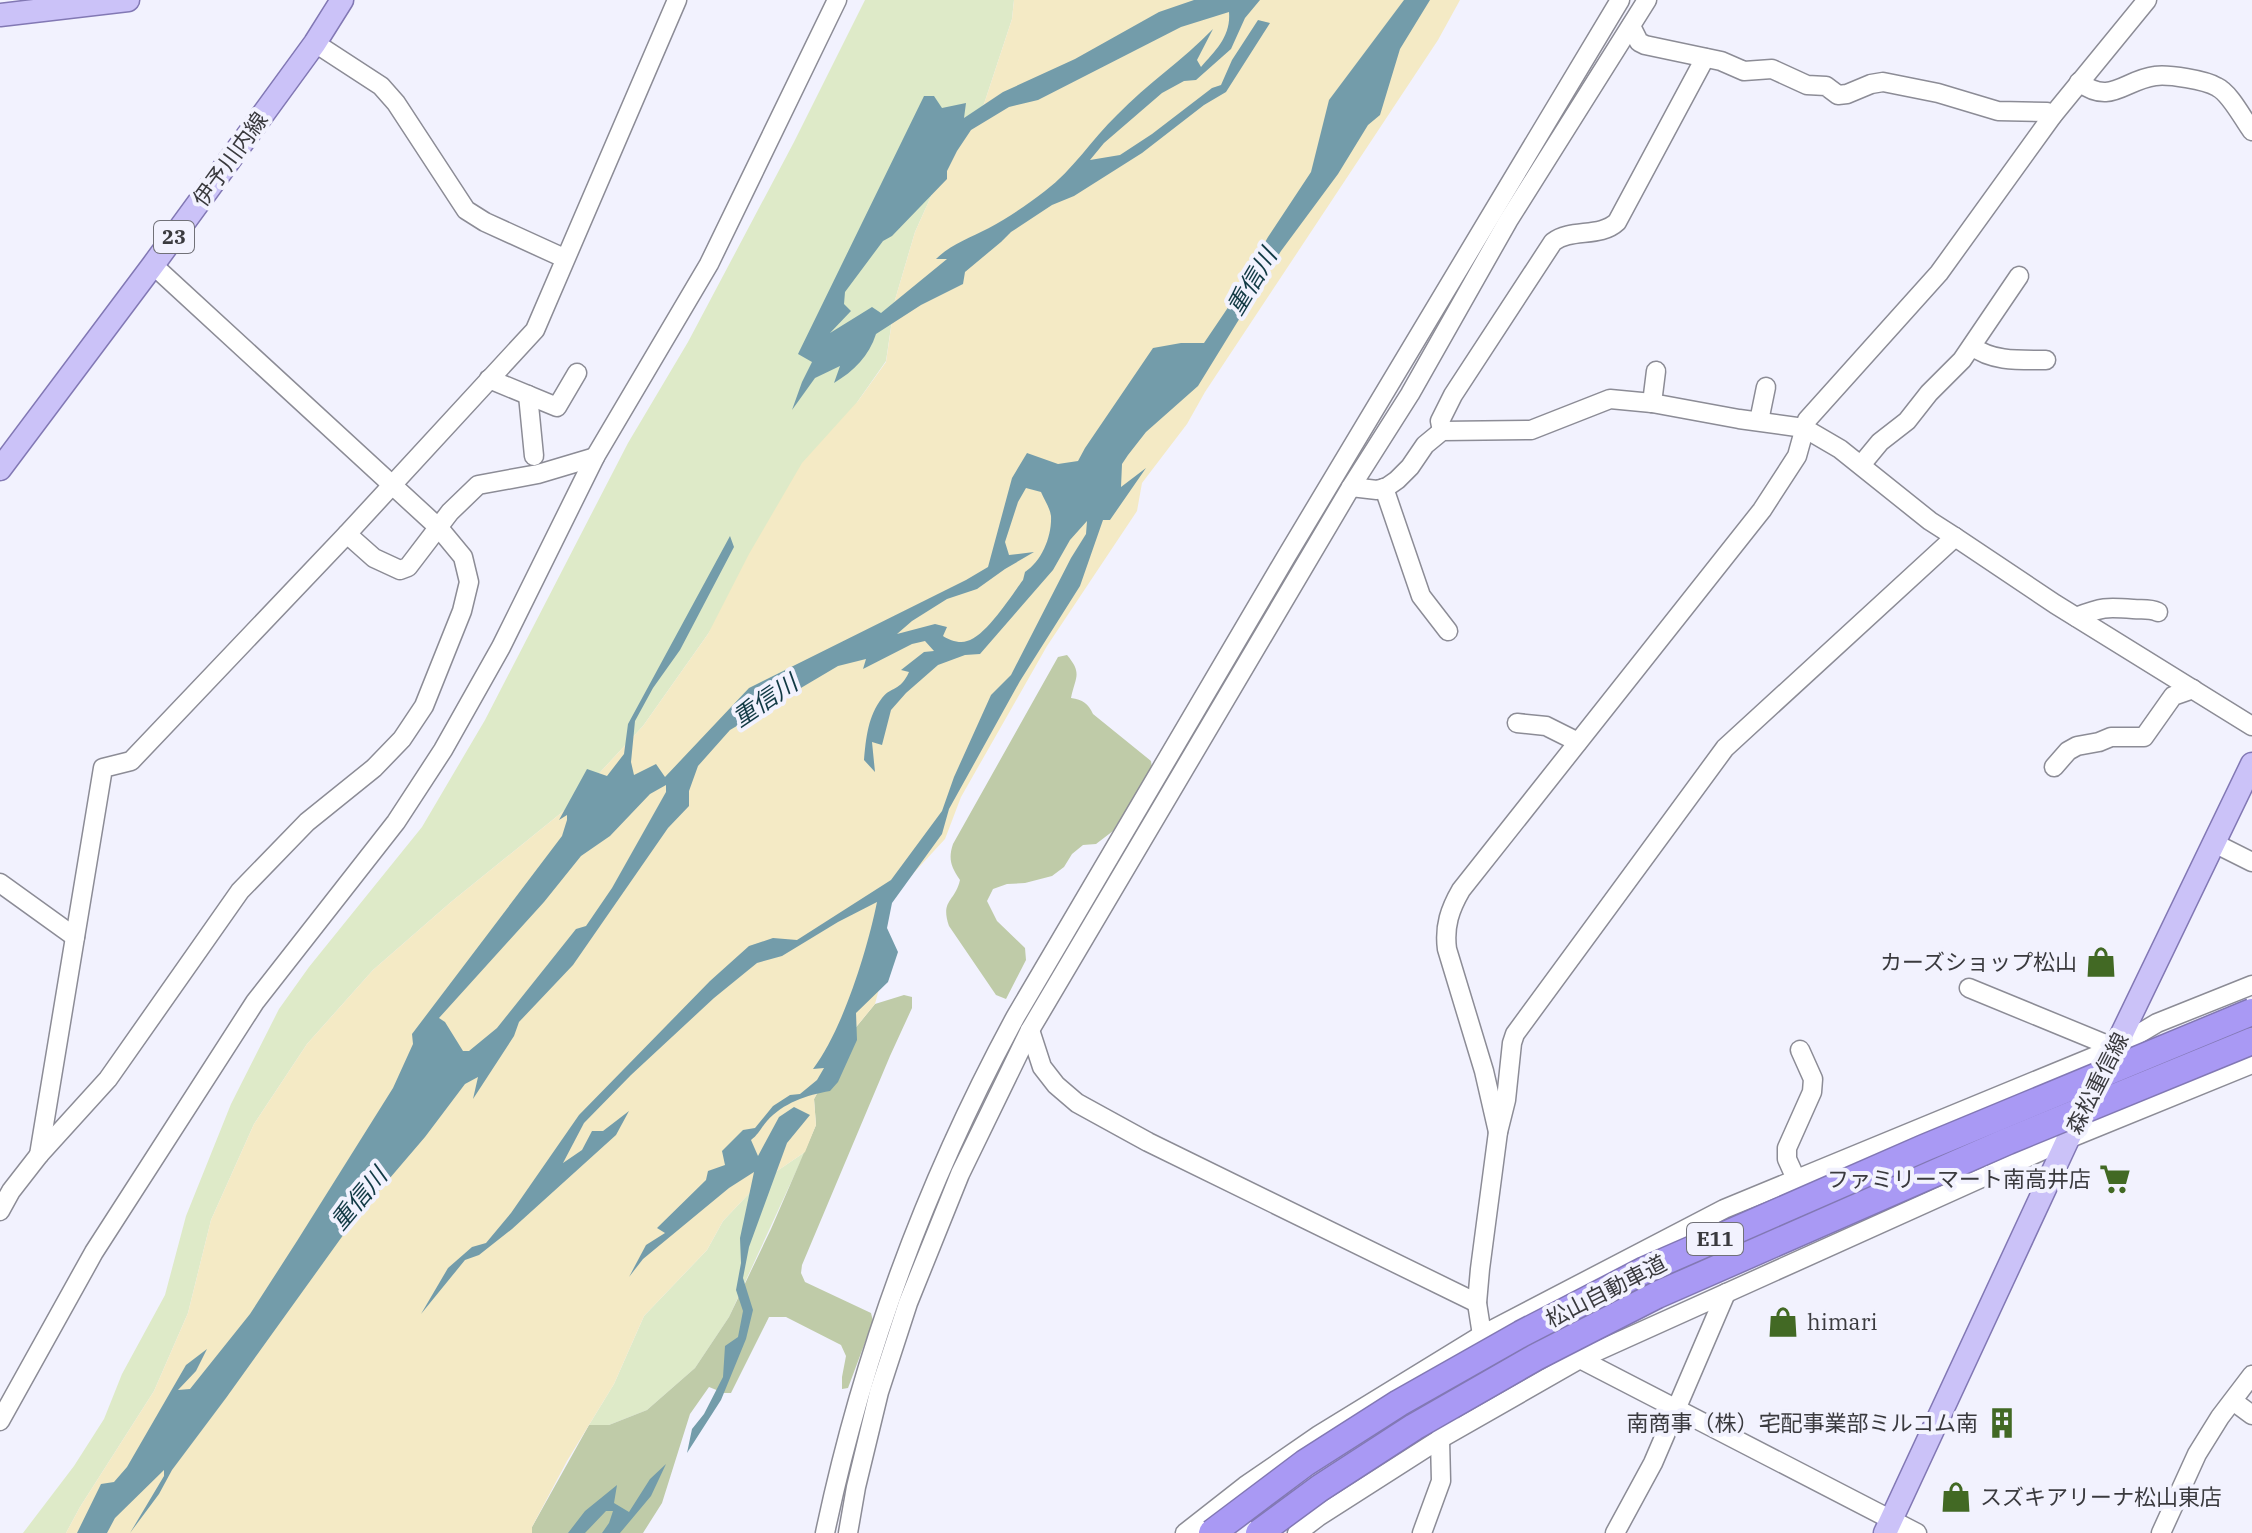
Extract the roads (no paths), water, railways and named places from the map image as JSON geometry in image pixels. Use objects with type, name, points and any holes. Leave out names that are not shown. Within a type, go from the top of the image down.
[{"type":"highway","name":"松山自動車道","points":[[1212,1533],[1305,1463],[1399,1403],[1521,1334],[1645,1270],[1924,1148],[2252,1012]]},
{"type":"highway","name":"松山自動車道","points":[[1259,1533],[1320,1488],[1414,1427],[1536,1357],[1657,1295],[2008,1141],[2252,1041]]},
{"type":"main road","points":[[0,15],[128,0]]},
{"type":"main road","name":"伊予川内線","points":[[0,469],[315,43],[342,0]]},
{"type":"main road","name":"森松重信線","points":[[1888,1526],[2068,1139],[2252,764]]},
{"type":"street","points":[[39,1155],[103,768],[131,761],[535,330],[677,0]]},
{"type":"street","points":[[0,1421],[94,1252],[255,1002],[396,822],[443,750],[501,647],[595,457],[709,264],[837,0]]},
{"type":"street","points":[[825,1533],[848,1433],[876,1341],[942,1166],[980,1083],[1024,1002],[1278,570],[1620,0]]},
{"type":"street","points":[[848,1533],[879,1392],[908,1303],[960,1174],[1030,1030],[1351,487],[1410,394],[1508,221],[1647,0]]},
{"type":"street","points":[[1498,1132],[1484,1071],[1452,970],[1445,933],[1448,918],[1461,890],[1762,510],[1797,456],[1807,420],[1939,273],[2053,115],[2146,1]]},
{"type":"street","points":[[1631,26],[1639,42],[1645,45],[1721,61],[1744,71],[1772,69],[1807,85],[1826,86],[1838,95],[1883,82],[1938,93],[1998,111],[2047,112],[2053,115]]},
{"type":"street","points":[[315,43],[381,86],[396,103],[466,210],[485,222],[564,258]]},
{"type":"street","points":[[1442,431],[1440,421],[1453,395],[1553,242],[1562,237],[1606,229],[1617,222],[1705,58]]},
{"type":"street","points":[[2079,82],[2106,94],[2159,75],[2202,82],[2225,93],[2252,131]]},
{"type":"street","points":[[0,1211],[5,1187],[39,1155],[108,1079],[240,891],[307,822],[374,768],[402,739],[424,706],[462,611],[469,582],[463,557],[439,528],[153,265]]},
{"type":"street","points":[[1861,465],[1880,442],[1907,421],[1929,393],[1962,360],[2019,276]]},
{"type":"street","points":[[1972,346],[1989,356],[2010,360],[2046,360]]},
{"type":"street","points":[[1652,403],[1656,371]]},
{"type":"street","points":[[489,379],[557,407],[577,373]]},
{"type":"street","points":[[1759,421],[1766,387]]},
{"type":"street","points":[[528,395],[534,456]]},
{"type":"street","points":[[1351,487],[1384,488],[1397,480],[1425,445],[1442,431],[1531,430],[1610,399],[1804,428],[1833,444],[1930,521],[2076,617],[2252,726]]},
{"type":"street","points":[[347,534],[374,558],[400,570],[408,567],[450,512],[478,485],[538,474],[595,457]]},
{"type":"street","points":[[1384,488],[1421,596],[1448,631]]},
{"type":"street","points":[[1422,1533],[1441,1481],[1440,1439],[1482,1335],[1477,1303],[1498,1132],[1506,1100],[1515,1034],[1725,748],[1955,537]]},
{"type":"street","points":[[2076,617],[2115,607],[2151,608],[2158,612]]},
{"type":"street","points":[[2054,767],[2077,746],[2111,737],[2144,737],[2173,696],[2193,689]]},
{"type":"street","points":[[1517,723],[1546,726],[1578,742]]},
{"type":"street","points":[[2214,843],[2252,862]]},
{"type":"street","points":[[0,883],[75,937]]},
{"type":"street","points":[[1185,1533],[1245,1486],[1319,1435],[1482,1335],[1724,1209],[2115,1048],[2157,1023],[2252,985]]},
{"type":"street","points":[[1969,988],[2115,1048]]},
{"type":"street","points":[[1030,1030],[1042,1067],[1056,1085],[1077,1103],[1161,1148],[1477,1303]]},
{"type":"street","points":[[1796,1179],[1787,1159],[1787,1148],[1812,1092],[1813,1079],[1800,1050]]},
{"type":"street","points":[[1297,1533],[1440,1439],[1580,1359],[2068,1139],[2252,1064]]},
{"type":"street","points":[[1615,1533],[1653,1463],[1726,1293]]},
{"type":"street","points":[[1580,1359],[1888,1526],[1917,1533]]},
{"type":"street","points":[[2161,1533],[2197,1454],[2252,1375]]},
{"type":"street","points":[[2233,1401],[2252,1415]]},
{"type":"water","points":[[1194,0],[1260,0],[1245,18],[1231,49],[1196,80],[1184,81],[1162,93],[1104,143],[1090,160],[1120,155],[1212,88],[1221,85],[1232,60],[1258,20],[1270,23],[1226,92],[1204,105],[1142,153],[1011,232],[965,272],[963,284],[921,305],[876,334],[865,356],[848,373],[834,383],[840,366],[815,378],[792,410],[812,362],[798,354],[924,96],[934,96],[942,108],[966,103],[964,118],[1003,92],[1075,59],[1159,12]],"holes":[[[1229,12],[1221,42],[1201,67],[1197,60],[1213,29],[1108,124],[1065,174],[1045,191],[1003,220],[954,245],[936,259],[947,259],[881,313],[872,307],[830,333],[851,311],[844,304],[845,292],[883,241],[892,236],[947,179],[947,171],[971,130],[1009,107],[1038,100],[1181,27]]]},
{"type":"water","name":"重信川","points":[[1404,0],[1430,0],[1400,49],[1380,115],[1368,125],[1338,174],[1281,251],[1198,386],[1146,432],[1122,464],[1121,487],[1146,468],[1110,520],[1103,520],[1080,586],[1020,681],[949,809],[942,834],[892,903],[887,928],[898,952],[888,982],[856,1013],[857,1040],[838,1082],[830,1091],[780,1109],[751,1140],[758,1156],[779,1117],[794,1107],[810,1115],[787,1143],[749,1247],[743,1278],[753,1310],[746,1339],[721,1400],[687,1453],[692,1429],[704,1414],[723,1377],[725,1346],[738,1337],[743,1311],[736,1290],[741,1263],[740,1238],[754,1172],[729,1188],[643,1259],[629,1277],[646,1245],[665,1233],[657,1228],[706,1180],[708,1171],[725,1165],[722,1151],[743,1130],[755,1128],[773,1106],[790,1095],[800,1094],[817,1080],[824,1068],[813,1069],[844,1012],[877,902],[782,956],[757,963],[714,998],[584,1123],[563,1163],[582,1150],[592,1131],[603,1131],[629,1111],[616,1135],[512,1229],[479,1255],[465,1260],[421,1314],[448,1268],[472,1247],[486,1243],[511,1213],[579,1115],[710,981],[749,946],[773,938],[797,940],[891,880],[942,811],[991,695],[1011,675],[1086,534],[1087,521],[1070,540],[1053,570],[980,654],[965,655],[938,665],[891,710],[882,745],[872,742],[875,772],[864,760],[871,720],[882,698],[906,678],[909,672],[901,670],[924,652],[934,651],[925,641],[912,644],[863,669],[866,659],[838,666],[730,730],[698,766],[689,791],[689,806],[668,828],[573,965],[519,1022],[514,1036],[473,1099],[478,1077],[465,1084],[425,1137],[354,1220],[172,1470],[159,1494],[130,1533],[164,1476],[164,1470],[115,1518],[107,1533],[77,1533],[101,1484],[114,1482],[127,1467],[186,1365],[207,1349],[196,1371],[178,1390],[190,1389],[250,1314],[393,1088],[413,1044],[412,1034],[562,836],[567,815],[559,820],[587,769],[607,776],[624,754],[628,724],[730,536],[734,547],[680,650],[653,688],[635,721],[631,762],[634,775],[656,764],[665,777],[749,688],[988,567],[1012,478],[1027,453],[1058,464],[1078,461],[1153,348],[1204,343],[1311,172],[1329,100]],"holes":[[[1026,488],[1041,492],[1048,507],[1051,516],[1048,540],[1041,555],[1025,572],[1023,580],[990,624],[974,638],[964,642],[943,636],[947,627],[935,624],[897,634],[947,599],[977,589],[1034,552],[1009,555],[1005,542]],[[666,785],[666,792],[612,888],[586,926],[576,929],[497,1028],[469,1051],[463,1051],[445,1022],[439,1018],[544,902],[581,856],[610,836],[650,794]]]},
{"type":"water","points":[[666,1464],[651,1496],[620,1533],[602,1533],[613,1511],[606,1511],[585,1533],[568,1533],[585,1511],[617,1485],[614,1503],[629,1512],[650,1479]]},
{"type":"place","name":"カーズショップ松山","points":[[2101,962]]},
{"type":"place","name":"ファミリーマート南高井店","points":[[2115,1179]]},
{"type":"place","name":"himari","points":[[1783,1322]]},
{"type":"place","name":"南商事（株）宅配事業部ミルコム南","points":[[2002,1423]]},
{"type":"place","name":"スズキアリーナ松山東店","points":[[1956,1497]]}]
